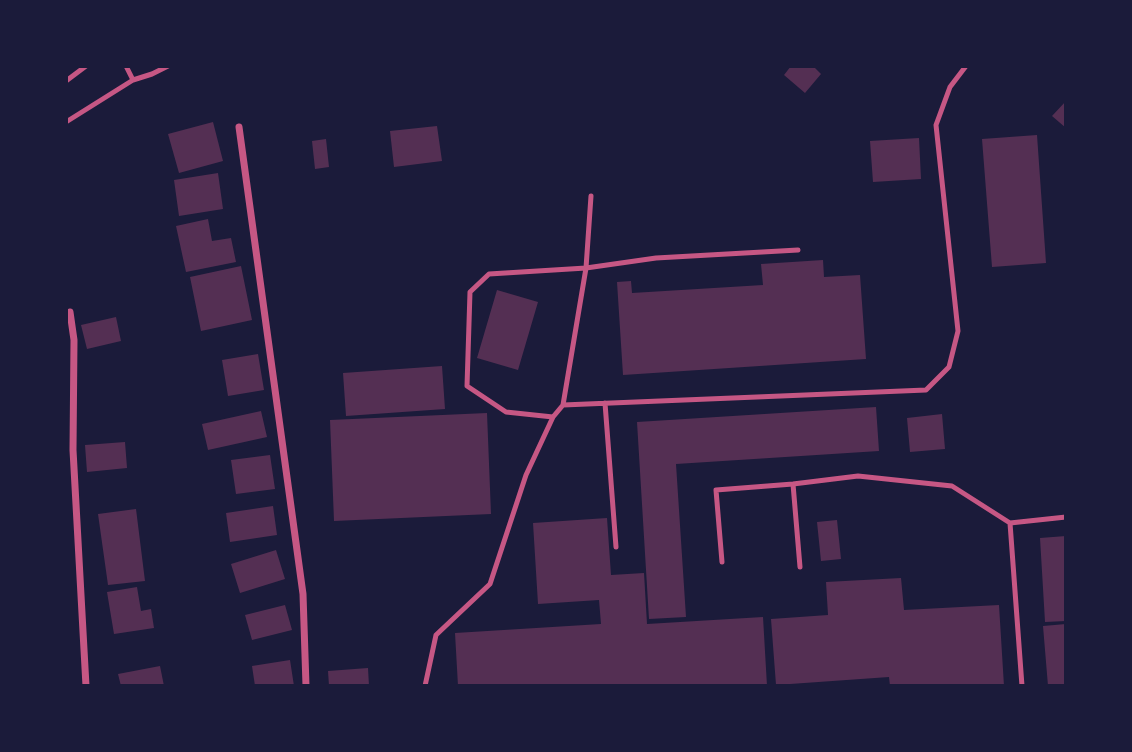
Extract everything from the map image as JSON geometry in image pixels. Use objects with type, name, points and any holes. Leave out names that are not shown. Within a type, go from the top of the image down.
[{"type":"street","points":[[239,127],[303,594],[306,685]]},
{"type":"street","points":[[71,312],[74,340],[73,450],[86,685]]},
{"type":"lane","points":[[66,81],[86,66]]},
{"type":"lane","points":[[126,66],[133,80]]},
{"type":"lane","points":[[66,122],[133,80],[168,66]]},
{"type":"lane","points":[[563,405],[926,390],[949,367],[958,331],[936,125],[950,87],[966,66]]},
{"type":"lane","points":[[425,685],[436,635],[490,584],[526,475],[553,418],[563,405],[586,268],[591,196]]},
{"type":"lane","points":[[553,418],[506,412],[467,386],[470,292],[489,274],[586,268],[656,258],[799,250]]},
{"type":"lane","points":[[604,403],[616,547]]},
{"type":"lane","points":[[722,562],[716,490],[858,476],[952,486],[1010,523],[1066,517]]},
{"type":"lane","points":[[793,484],[800,566]]},
{"type":"lane","points":[[1010,523],[1022,685]]},
{"type":"building","points":[[791,66],[813,66],[821,74],[805,93],[784,75]]},
{"type":"building","points":[[1066,101],[1066,128],[1052,116]]},
{"type":"building","points":[[213,122],[223,161],[179,173],[168,134]]},
{"type":"building","points":[[437,126],[442,161],[394,167],[390,131]]},
{"type":"building","points":[[1037,135],[1046,263],[992,267],[982,139]]},
{"type":"building","points":[[919,138],[921,179],[873,182],[870,141]]},
{"type":"building","points":[[326,139],[329,167],[315,169],[312,141]]},
{"type":"building","points":[[218,173],[223,209],[179,216],[174,180]]},
{"type":"building","points":[[208,219],[212,241],[231,238],[236,262],[186,272],[176,226]]},
{"type":"building","points":[[823,260],[824,277],[860,275],[866,359],[623,375],[617,282],[631,281],[632,293],[763,285],[761,264]]},
{"type":"building","points":[[241,266],[252,320],[201,331],[190,277]]},
{"type":"building","points":[[497,290],[538,302],[518,370],[477,358]]},
{"type":"building","points":[[116,317],[121,341],[87,349],[81,325]]},
{"type":"building","points":[[258,354],[264,390],[228,396],[222,360]]},
{"type":"building","points":[[442,366],[445,409],[346,416],[343,373]]},
{"type":"building","points":[[876,407],[879,451],[676,464],[686,617],[649,619],[637,422]]},
{"type":"building","points":[[261,411],[267,437],[208,450],[202,424]]},
{"type":"building","points":[[487,413],[491,514],[334,521],[330,420]]},
{"type":"building","points":[[942,414],[945,449],[910,452],[907,418]]},
{"type":"building","points":[[125,442],[127,468],[87,472],[85,445]]},
{"type":"building","points":[[270,455],[275,489],[236,494],[231,460]]},
{"type":"building","points":[[273,506],[277,535],[230,542],[226,513]]},
{"type":"building","points":[[136,509],[145,581],[108,585],[98,514]]},
{"type":"building","points":[[607,518],[611,575],[644,573],[647,624],[763,617],[767,686],[458,686],[455,633],[601,624],[599,600],[538,604],[533,523]]},
{"type":"building","points":[[837,520],[841,559],[821,561],[817,522]]},
{"type":"building","points":[[1066,536],[1066,621],[1045,622],[1040,538]]},
{"type":"building","points":[[276,550],[285,579],[240,593],[231,564]]},
{"type":"building","points":[[901,578],[904,610],[999,605],[1004,686],[890,686],[889,677],[776,685],[771,619],[828,615],[826,582]]},
{"type":"building","points":[[137,587],[141,611],[151,609],[154,628],[114,634],[107,592]]},
{"type":"building","points":[[285,605],[292,630],[252,640],[245,615]]},
{"type":"building","points":[[1066,624],[1066,686],[1048,686],[1043,626]]},
{"type":"building","points":[[290,660],[294,686],[255,686],[252,666]]},
{"type":"building","points":[[160,666],[164,686],[121,686],[118,674]]},
{"type":"building","points":[[368,668],[369,686],[329,686],[328,671]]}]
